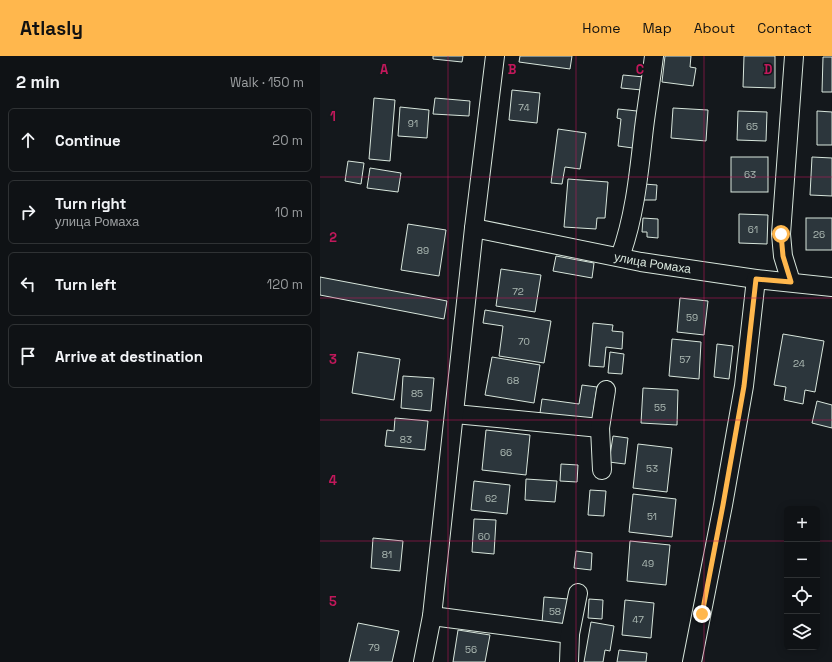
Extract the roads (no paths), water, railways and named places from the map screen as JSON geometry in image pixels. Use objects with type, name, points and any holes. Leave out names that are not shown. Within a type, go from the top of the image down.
[{"type":"street","points":[[423,662],[432,616],[474,228],[495,56]]},
{"type":"street","points":[[620,257],[628,238],[638,184],[646,107],[654,56]]},
{"type":"street","points":[[791,282],[783,256],[781,234],[794,56]]},
{"type":"street","name":"улица Ромаха","points":[[474,228],[642,262],[756,279],[832,287]]},
{"type":"street","points":[[692,662],[723,505],[744,386],[756,279]]},
{"type":"street","points":[[602,470],[600,428],[606,390]]},
{"type":"street","points":[[455,414],[600,428]]},
{"type":"street","points":[[569,662],[570,634],[578,593]]},
{"type":"street","points":[[432,616],[570,634]]}]
